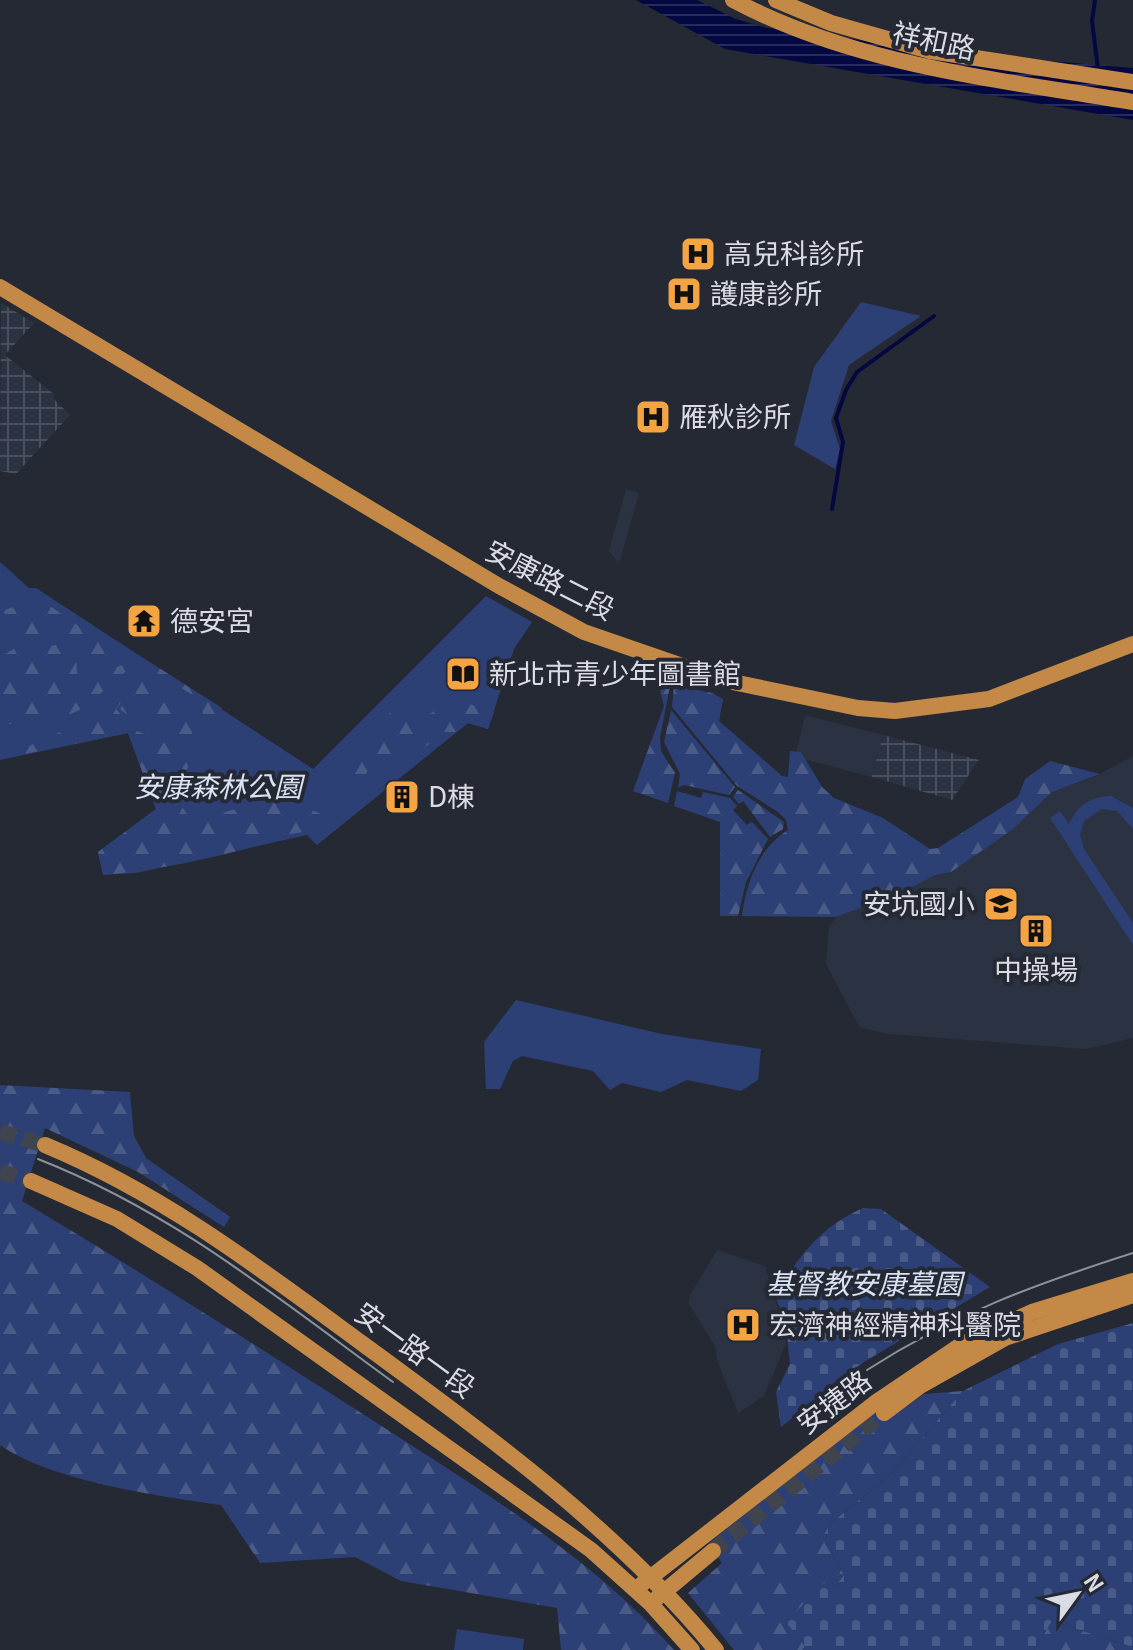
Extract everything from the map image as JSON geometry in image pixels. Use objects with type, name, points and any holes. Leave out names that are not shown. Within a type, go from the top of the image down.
[{"type":"street","name":"祥和路","points":[[733,0],[833,44],[898,61],[1133,102]]},
{"type":"street","name":"祥和路","points":[[776,0],[831,23],[904,44],[1133,82]]},
{"type":"street","name":"安康路二段","points":[[0,287],[508,591],[584,632],[723,680],[858,708],[895,711],[989,699],[1133,644]]},
{"type":"street","name":"安一路一段","points":[[45,1145],[132,1184],[218,1238],[467,1420],[551,1487],[650,1578],[716,1650]]},
{"type":"street","points":[[31,1181],[117,1219],[197,1268],[561,1528],[636,1589],[692,1650]]},
{"type":"street","name":"安捷路","points":[[636,1589],[917,1381],[1000,1325],[1133,1281]]},
{"type":"street","name":"安捷路","points":[[884,1413],[917,1381],[1005,1338],[1133,1295]]},
{"type":"street","points":[[650,1603],[713,1551]]},
{"type":"shaded area","points":[[636,0],[697,0],[736,19],[767,28],[976,55],[1133,68],[1133,120],[725,49]]},
{"type":"shaded area","points":[[1,303],[34,323],[5,355],[55,395],[53,398],[70,415],[16,474],[0,471]]},
{"type":"shaded area","points":[[626,489],[639,493],[619,564],[609,551]]},
{"type":"shaded area","points":[[805,715],[883,735],[872,777],[795,757]]},
{"type":"shaded area","points":[[883,735],[979,760],[952,800],[872,777]]},
{"type":"shaded area","name":"安坑國小","points":[[1133,756],[1133,1038],[1086,1049],[887,1034],[859,1027],[826,964],[829,927],[836,917],[903,892],[935,875],[951,872],[1012,830],[1052,792],[1094,777]]},
{"type":"shaded area","name":"宏濟神經精神科醫院","points":[[717,1250],[765,1266],[785,1332],[786,1344],[764,1396],[738,1413],[717,1360],[716,1348],[689,1304],[690,1295]]},
{"type":"green space","points":[[861,302],[921,316],[849,365],[831,421],[840,449],[835,469],[794,445],[814,367]]},
{"type":"green space","name":"安康森林公園","points":[[0,562],[29,588],[36,588],[313,769],[486,596],[532,622],[514,649],[488,729],[468,723],[317,845],[307,835],[136,873],[103,875],[98,852],[156,809],[128,733],[0,760]]},
{"type":"green space","points":[[39,598],[108,647],[113,662],[90,670],[77,645],[57,636],[26,636],[0,646],[0,636],[15,623],[2,611]]},
{"type":"green space","points":[[62,645],[76,654],[77,673],[83,677],[67,707],[46,720],[44,717],[0,726],[0,657],[17,647]]},
{"type":"green space","points":[[139,660],[84,708],[55,721],[76,700],[86,676]]},
{"type":"green space","points":[[148,661],[222,708],[180,781],[184,763],[202,723],[201,700],[156,673]]},
{"type":"green space","points":[[147,674],[196,704],[191,740],[170,777],[176,786],[172,793],[193,822],[262,801],[296,805],[314,803],[309,809],[326,816],[371,777],[378,784],[316,830],[264,838],[265,844],[185,863],[103,875],[98,852],[156,809],[128,733],[0,759],[76,725],[140,677],[116,709],[137,731],[147,735],[155,725],[155,718],[145,709],[131,718],[120,709]]},
{"type":"green space","points":[[658,683],[670,686],[660,738],[661,751],[675,773],[668,803],[633,791],[664,706]]},
{"type":"green space","points":[[674,685],[712,693],[723,699],[719,721],[782,776],[788,777],[790,751],[801,752],[822,787],[834,798],[883,818],[930,849],[938,848],[1018,797],[1025,779],[1050,761],[1100,774],[1052,792],[1012,830],[951,872],[935,875],[903,892],[836,917],[742,916],[756,867],[769,846],[788,830],[786,820],[737,786],[672,707]]},
{"type":"green space","points":[[448,697],[494,712],[488,729],[468,723],[457,732],[443,732],[421,751],[396,752],[369,770],[357,784],[342,771],[394,708],[402,710],[418,726]]},
{"type":"green space","points":[[671,710],[735,787],[729,795],[684,785],[678,788],[680,774],[664,742]]},
{"type":"green space","points":[[738,790],[784,822],[783,829],[770,837],[743,801],[739,804],[733,797]]},
{"type":"green space","points":[[677,791],[701,798],[703,792],[730,798],[737,806],[733,810],[747,825],[752,822],[768,839],[746,882],[738,916],[720,916],[720,822],[674,806]]},
{"type":"green space","points":[[1111,796],[1133,808],[1133,829],[1117,811],[1102,809],[1084,821],[1080,835],[1084,849],[1133,923],[1133,945],[1050,818],[1060,811],[1069,824],[1086,803]]},
{"type":"green space","points":[[516,1000],[662,1034],[761,1049],[758,1080],[741,1091],[687,1080],[661,1092],[622,1083],[610,1090],[593,1071],[522,1056],[513,1061],[500,1089],[486,1089],[484,1042]]},
{"type":"green space","points":[[0,1085],[130,1092],[134,1136],[146,1158],[230,1217],[224,1227],[138,1172],[45,1128],[22,1201],[195,1307],[488,1495],[605,1582],[674,1650],[561,1650],[557,1608],[401,1581],[355,1557],[260,1563],[221,1505],[137,1492],[76,1477],[22,1458],[0,1445]]},
{"type":"green space","name":"基督教安康墓園","points":[[863,1208],[881,1209],[990,1287],[864,1362],[781,1427],[776,1392],[790,1364],[785,1320],[774,1294],[802,1255],[822,1234]]},
{"type":"green space","points":[[1133,1323],[1133,1647],[1052,1621],[1034,1650],[802,1650],[805,1646],[786,1622],[824,1583],[833,1589],[844,1575],[823,1536],[830,1524],[891,1474],[963,1391],[1058,1344]]},
{"type":"green space","points":[[963,1391],[891,1474],[830,1524],[823,1536],[844,1575],[833,1589],[805,1647],[802,1650],[734,1650],[688,1593],[722,1563],[708,1544],[879,1406],[889,1419],[924,1394]]},
{"type":"green space","points":[[1052,1621],[1133,1647],[1133,1650],[1034,1650]]},
{"type":"green space","points":[[457,1629],[524,1639],[523,1650],[454,1650]]},
{"type":"waterway","points":[[1095,0],[1092,21],[1098,69]]},
{"type":"waterway","points":[[832,509],[843,442],[836,418],[846,390],[857,372],[934,316]]},
{"type":"tunnel","points":[[0,1132],[45,1145]]},
{"type":"tunnel","points":[[0,1172],[31,1181]]},
{"type":"tunnel","points":[[713,1551],[884,1413]]},
{"type":"tram line","points":[[38,1159],[88,1181],[180,1231],[265,1288],[393,1382]]},
{"type":"tram line","points":[[867,1370],[964,1316],[1133,1253]]},
{"type":"place","name":"高兒科診所","points":[[698,254]]},
{"type":"place","name":"護康診所","points":[[684,294]]},
{"type":"place","name":"雁秋診所","points":[[653,417]]},
{"type":"place","name":"德安宮","points":[[144,621]]},
{"type":"place","name":"新北市青少年圖書館","points":[[463,674]]},
{"type":"place","name":"D棟","points":[[402,797]]},
{"type":"place","name":"安坑國小","points":[[1001,904]]},
{"type":"place","name":"中操場","points":[[1036,931]]},
{"type":"place","name":"宏濟神經精神科醫院","points":[[743,1325]]}]
